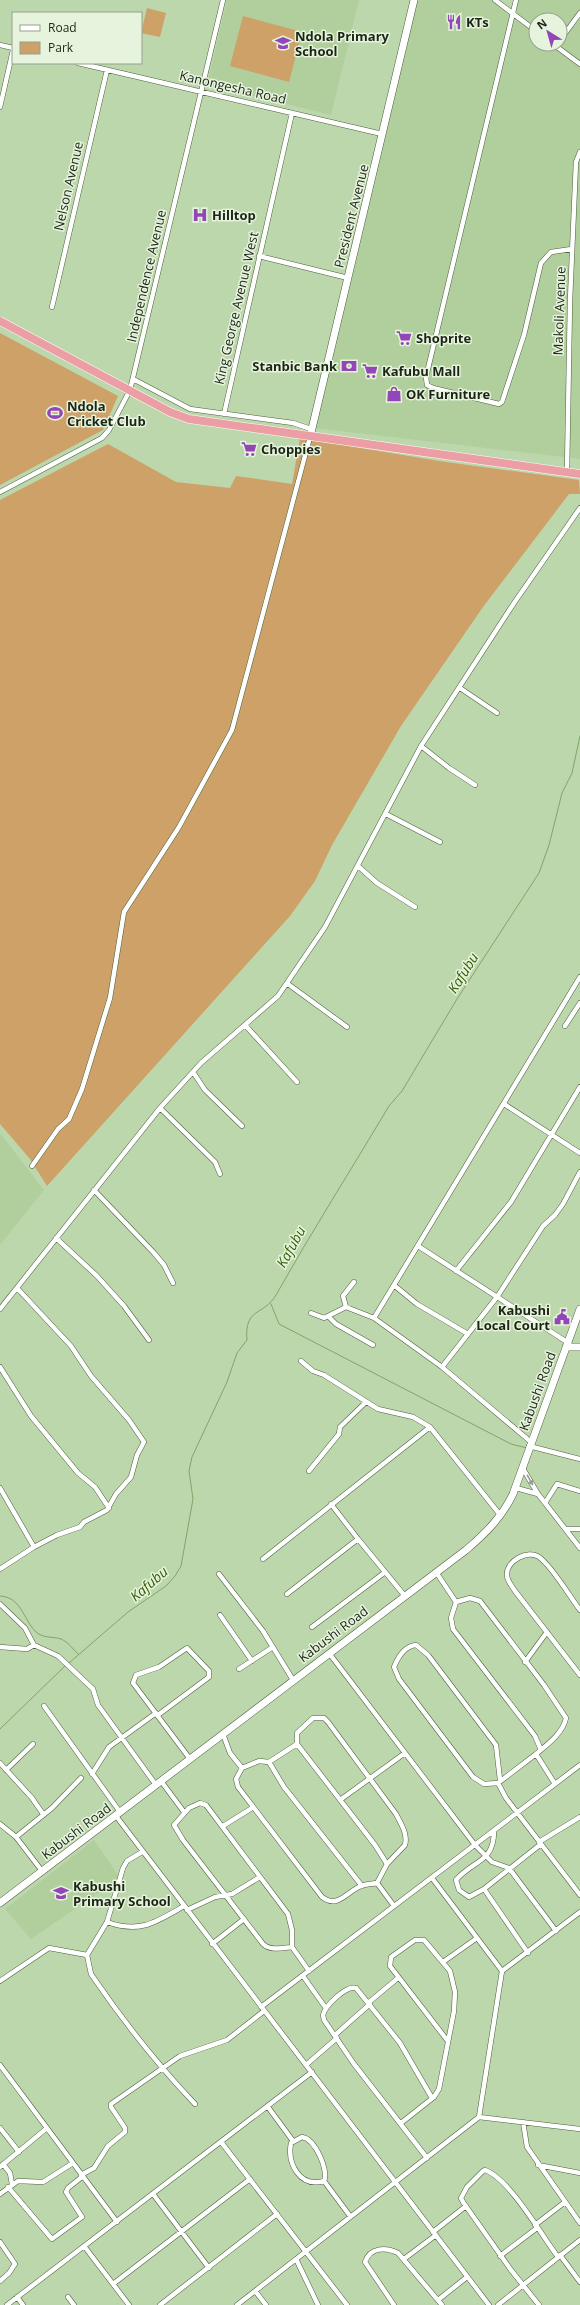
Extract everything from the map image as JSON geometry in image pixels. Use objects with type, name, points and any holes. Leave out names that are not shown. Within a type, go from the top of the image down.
[{"type":"highway","points":[[0,320],[170,412],[189,419],[310,433],[580,474]]},
{"type":"main road","name":"President Avenue","points":[[310,433],[414,0]]},
{"type":"main road","name":"Kabushi Road","points":[[0,1902],[481,1538],[501,1516],[516,1488],[526,1454],[580,1309]]},
{"type":"main road","points":[[567,1345],[580,1347]]},
{"type":"street","name":"Independence Avenue","points":[[0,492],[102,438],[109,430],[130,390],[223,0]]},
{"type":"street","points":[[495,0],[528,25]]},
{"type":"street","points":[[516,0],[426,377],[427,385],[433,388],[499,404],[502,402],[524,335],[540,263],[550,252],[572,249]]},
{"type":"street","points":[[568,29],[580,13]]},
{"type":"street","points":[[0,45],[12,49]]},
{"type":"street","points":[[565,52],[580,64]]},
{"type":"street","points":[[0,107],[12,53]]},
{"type":"street","name":"Kanongesha Road","points":[[82,64],[382,134]]},
{"type":"street","name":"Nelson Avenue","points":[[52,307],[107,70]]},
{"type":"street","name":"King George Avenue West","points":[[224,414],[292,113]]},
{"type":"street","name":"Makoli Avenue","points":[[566,472],[572,249],[576,162],[580,152]]},
{"type":"street","points":[[259,256],[348,278]]},
{"type":"street","points":[[32,1166],[58,1129],[69,1119],[82,1089],[110,998],[124,912],[179,827],[232,730],[310,433],[293,424],[190,409],[133,379]]},
{"type":"street","points":[[0,1309],[160,1108],[193,1072],[278,996],[288,984],[325,927],[421,746],[514,603],[580,508]]},
{"type":"street","points":[[460,688],[497,713]]},
{"type":"street","points":[[421,746],[475,785]]},
{"type":"street","points":[[386,814],[440,842]]},
{"type":"street","points":[[358,866],[377,883],[415,907]]},
{"type":"street","points":[[374,1318],[395,1286],[580,977]]},
{"type":"street","points":[[288,984],[347,1027]]},
{"type":"street","points":[[565,1026],[580,1003]]},
{"type":"street","points":[[245,1025],[297,1082]]},
{"type":"street","points":[[193,1072],[205,1090],[242,1126]]},
{"type":"street","points":[[456,1271],[511,1202],[580,1087]]},
{"type":"street","points":[[504,1104],[580,1153]]},
{"type":"street","points":[[160,1108],[215,1162],[220,1174]]},
{"type":"street","points":[[442,1368],[497,1297],[543,1226],[555,1215],[580,1172]]},
{"type":"street","points":[[94,1190],[154,1252],[164,1265],[173,1284]]},
{"type":"street","points":[[56,1238],[97,1276],[124,1306],[149,1340]]},
{"type":"street","points":[[418,1246],[497,1297],[567,1345]]},
{"type":"street","points":[[346,1307],[343,1296],[354,1282]]},
{"type":"street","points":[[395,1286],[417,1304],[468,1334]]},
{"type":"street","points":[[0,1569],[34,1547],[57,1535],[80,1527],[84,1522],[109,1508],[131,1477],[137,1455],[144,1445],[143,1437],[91,1376],[71,1346],[17,1288]]},
{"type":"street","points":[[310,1313],[320,1318],[329,1317],[333,1313],[346,1307],[374,1318],[442,1368],[530,1445],[580,1459]]},
{"type":"street","points":[[329,1317],[336,1324],[372,1345]]},
{"type":"street","points":[[301,1361],[378,1409],[413,1417],[430,1427],[501,1516]]},
{"type":"street","points":[[0,1367],[32,1416],[78,1473],[95,1487],[109,1508]]},
{"type":"street","points":[[309,1471],[338,1434],[340,1427],[366,1402]]},
{"type":"street","points":[[263,1558],[430,1427]]},
{"type":"street","points":[[522,1466],[538,1494],[580,1548]]},
{"type":"street","points":[[544,1502],[557,1484],[580,1491]]},
{"type":"street","points":[[0,1488],[34,1547]]},
{"type":"street","points":[[516,1488],[538,1494]]},
{"type":"street","points":[[331,1504],[384,1573],[404,1595]]},
{"type":"street","points":[[566,1529],[580,1529]]},
{"type":"street","points":[[287,1594],[358,1539]]},
{"type":"street","points":[[580,1610],[541,1559],[533,1554],[517,1559],[507,1572],[507,1577],[580,1675]]},
{"type":"street","points":[[436,1572],[456,1602]]},
{"type":"street","points":[[312,1627],[384,1573]]},
{"type":"street","points":[[219,1574],[273,1647],[293,1680]]},
{"type":"street","points":[[456,1602],[470,1598],[480,1601],[566,1718],[562,1728],[541,1750],[499,1782],[484,1784],[473,1777],[399,1679],[394,1667],[397,1659],[406,1649],[416,1645],[428,1655],[496,1746],[499,1782],[518,1813],[580,1895]]},
{"type":"street","points":[[456,1602],[451,1618],[453,1629],[535,1736],[541,1750]]},
{"type":"street","points":[[0,1604],[25,1628],[34,1645],[59,1657],[93,1689],[98,1705],[121,1737],[158,1783],[184,1812]]},
{"type":"street","points":[[220,1615],[252,1661]]},
{"type":"street","points":[[525,1662],[547,1632]]},
{"type":"street","points":[[0,1647],[27,1649],[34,1645]]},
{"type":"street","points":[[239,1669],[273,1647]]},
{"type":"street","points":[[92,1774],[109,1747],[121,1737],[157,1714],[209,1677],[209,1671],[187,1648],[159,1667],[136,1675],[133,1680],[136,1686],[157,1714],[190,1759]]},
{"type":"street","points":[[329,1654],[475,1845],[485,1857],[492,1862],[509,1868],[556,1931]]},
{"type":"street","points":[[44,1706],[92,1774],[142,1852],[489,2305]]},
{"type":"street","points":[[377,1883],[387,1864],[405,1845],[406,1836],[396,1814],[370,1777],[324,1718],[313,1718],[297,1733],[296,1744],[375,1845],[387,1864]]},
{"type":"street","points":[[223,1734],[230,1753],[242,1768]]},
{"type":"street","points":[[6,1770],[33,1744]]},
{"type":"street","points":[[296,1744],[269,1762],[259,1761],[242,1768],[236,1779],[238,1787],[252,1808],[322,1897],[328,1902],[334,1903],[362,1886],[377,1883]]},
{"type":"street","points":[[340,1800],[405,1753]]},
{"type":"street","points":[[536,1754],[555,1784]]},
{"type":"street","points":[[269,1762],[284,1787],[362,1886]]},
{"type":"street","points":[[0,1763],[32,1798],[42,1814]]},
{"type":"street","points":[[47,2128],[2,2166],[10,2173],[10,2186],[52,2239],[82,2217],[66,2192],[68,2188],[94,2168],[108,2146],[125,2132],[126,2128],[111,2105],[161,2069],[186,2054],[227,2040],[309,1971],[580,1765]]},
{"type":"street","points":[[16,1837],[81,1778]]},
{"type":"street","points":[[292,1947],[266,1947],[175,1829],[174,1825],[176,1820],[184,1812],[200,1802],[206,1805],[223,1826],[288,1914],[292,1930],[292,1947],[309,1971]]},
{"type":"street","points":[[223,1826],[252,1808]]},
{"type":"street","points":[[494,1831],[494,1844],[485,1857],[456,1880],[459,1890],[469,1897],[484,1889],[540,1843],[580,1817]]},
{"type":"street","points":[[0,1824],[16,1837],[42,1871]]},
{"type":"street","points":[[142,1852],[127,1862],[123,1868],[107,1922],[87,1955],[92,1974],[122,2019],[161,2069],[195,2104]]},
{"type":"street","points":[[107,1922],[119,1926],[146,1926],[185,1908],[215,1897],[236,1892],[260,1877]]},
{"type":"street","points":[[432,1878],[502,1972]]},
{"type":"street","points":[[377,1883],[394,1906]]},
{"type":"street","points":[[484,1889],[528,1953]]},
{"type":"street","points":[[479,2118],[502,1972],[580,1912]]},
{"type":"street","points":[[212,1944],[244,1919]]},
{"type":"street","points":[[443,1962],[476,1938]]},
{"type":"street","points":[[401,2123],[432,2098],[439,2088],[447,2040],[454,2011],[455,1992],[451,1974],[426,1941],[420,1939],[415,1940],[389,1959],[390,1966],[447,2040]]},
{"type":"street","points":[[0,1981],[49,1948],[87,1955]]},
{"type":"street","points":[[303,1976],[325,2007]]},
{"type":"street","points":[[306,2065],[398,1978]]},
{"type":"street","points":[[427,2158],[401,2123],[372,2089],[324,2020],[323,2015],[325,2007],[353,1986],[400,2043],[432,2098]]},
{"type":"street","points":[[0,2066],[117,2222]]},
{"type":"street","points":[[7,2305],[312,2072]]},
{"type":"street","points":[[268,2107],[293,2141],[290,2156],[296,2172],[307,2180],[324,2181]]},
{"type":"street","points":[[237,2305],[350,2216],[479,2118],[580,2129]]},
{"type":"street","points":[[523,2122],[524,2140],[538,2165],[580,2223]]},
{"type":"street","points":[[0,2128],[19,2152]]},
{"type":"street","points":[[293,2141],[302,2137],[309,2140],[323,2164],[326,2174],[324,2181]]},
{"type":"street","points":[[221,2142],[347,2305]]},
{"type":"street","points":[[0,2194],[18,2181],[44,2182],[73,2163]]},
{"type":"street","points":[[538,2165],[580,2173]]},
{"type":"street","points":[[539,2305],[500,2256],[461,2198],[462,2193],[483,2171],[488,2171],[504,2183],[580,2282]]},
{"type":"street","points":[[113,2284],[183,2232],[250,2179]]},
{"type":"street","points":[[324,2181],[350,2216]]},
{"type":"street","points":[[153,2194],[209,2268]]},
{"type":"street","points":[[500,2256],[565,2202]]},
{"type":"street","points":[[404,2259],[466,2206]]},
{"type":"street","points":[[160,2305],[277,2214]]},
{"type":"street","points":[[498,2305],[580,2240]]},
{"type":"street","points":[[0,2242],[15,2264],[9,2273],[0,2281]]},
{"type":"street","points":[[84,2246],[130,2305]]},
{"type":"street","points":[[394,2305],[365,2262],[367,2257],[372,2252],[381,2248],[392,2250],[404,2259],[442,2305]]},
{"type":"street","points":[[296,2259],[318,2305]]},
{"type":"street","points":[[438,2300],[467,2277]]},
{"type":"street","points":[[255,2291],[266,2305]]},
{"type":"street","points":[[17,2297],[23,2305]]},
{"type":"street","points":[[68,2297],[74,2305]]},
{"type":"shaded area","name":"Ndola Primary School","points":[[227,0],[359,0],[331,115],[207,85]]},
{"type":"shaded area","points":[[417,0],[499,0],[515,12],[518,0],[580,0],[580,459],[314,428]]},
{"type":"shaded area","points":[[0,1133],[44,1190],[0,1245]]},
{"type":"shaded area","name":"Kabushi Primary School","points":[[94,1840],[120,1878],[31,1939],[5,1909]]},
{"type":"green space","points":[[147,8],[166,13],[160,37],[142,33]]},
{"type":"green space","points":[[243,16],[302,32],[289,82],[230,66]]},
{"type":"green space","name":"Ndola Cricket Club","points":[[0,333],[118,396],[103,430],[0,485]]},
{"type":"green space","points":[[300,438],[439,461],[579,480],[580,494],[569,494],[483,607],[401,726],[332,845],[315,881],[290,916],[47,1186],[30,1159],[0,1124],[0,500],[108,444],[176,482],[230,488],[236,476],[292,484]]},
{"type":"waterway","name":"Kafubu","points":[[69,1663],[128,1612],[166,1586],[181,1566],[193,1499],[189,1471],[192,1457],[227,1382],[237,1353],[247,1340],[247,1329],[249,1322],[252,1317],[271,1302],[276,1295],[389,1106],[402,1091],[457,999],[539,873],[549,845],[562,793],[572,773],[580,736]]},
{"type":"waterway","points":[[271,1304],[279,1324],[511,1444],[527,1448]]},
{"type":"waterway","points":[[0,1596],[13,1600],[38,1634],[64,1640],[78,1654]]},
{"type":"waterway","name":"Kafubu","points":[[0,1729],[65,1666]]},
{"type":"place","name":"KTs","points":[[454,22]]},
{"type":"place","name":"Ndola Primary School","points":[[283,43]]},
{"type":"place","name":"Hilltop","points":[[200,215]]},
{"type":"place","name":"Shoprite","points":[[404,338]]},
{"type":"place","name":"Stanbic Bank","points":[[349,366]]},
{"type":"place","name":"Kafubu Mall","points":[[370,371]]},
{"type":"place","name":"OK Furniture","points":[[394,394]]},
{"type":"place","name":"Ndola Cricket Club","points":[[55,413]]},
{"type":"place","name":"Choppies","points":[[249,449]]},
{"type":"place","name":"Kabushi Local Court","points":[[562,1317]]},
{"type":"place","name":"Kabushi Primary School","points":[[61,1893]]}]
